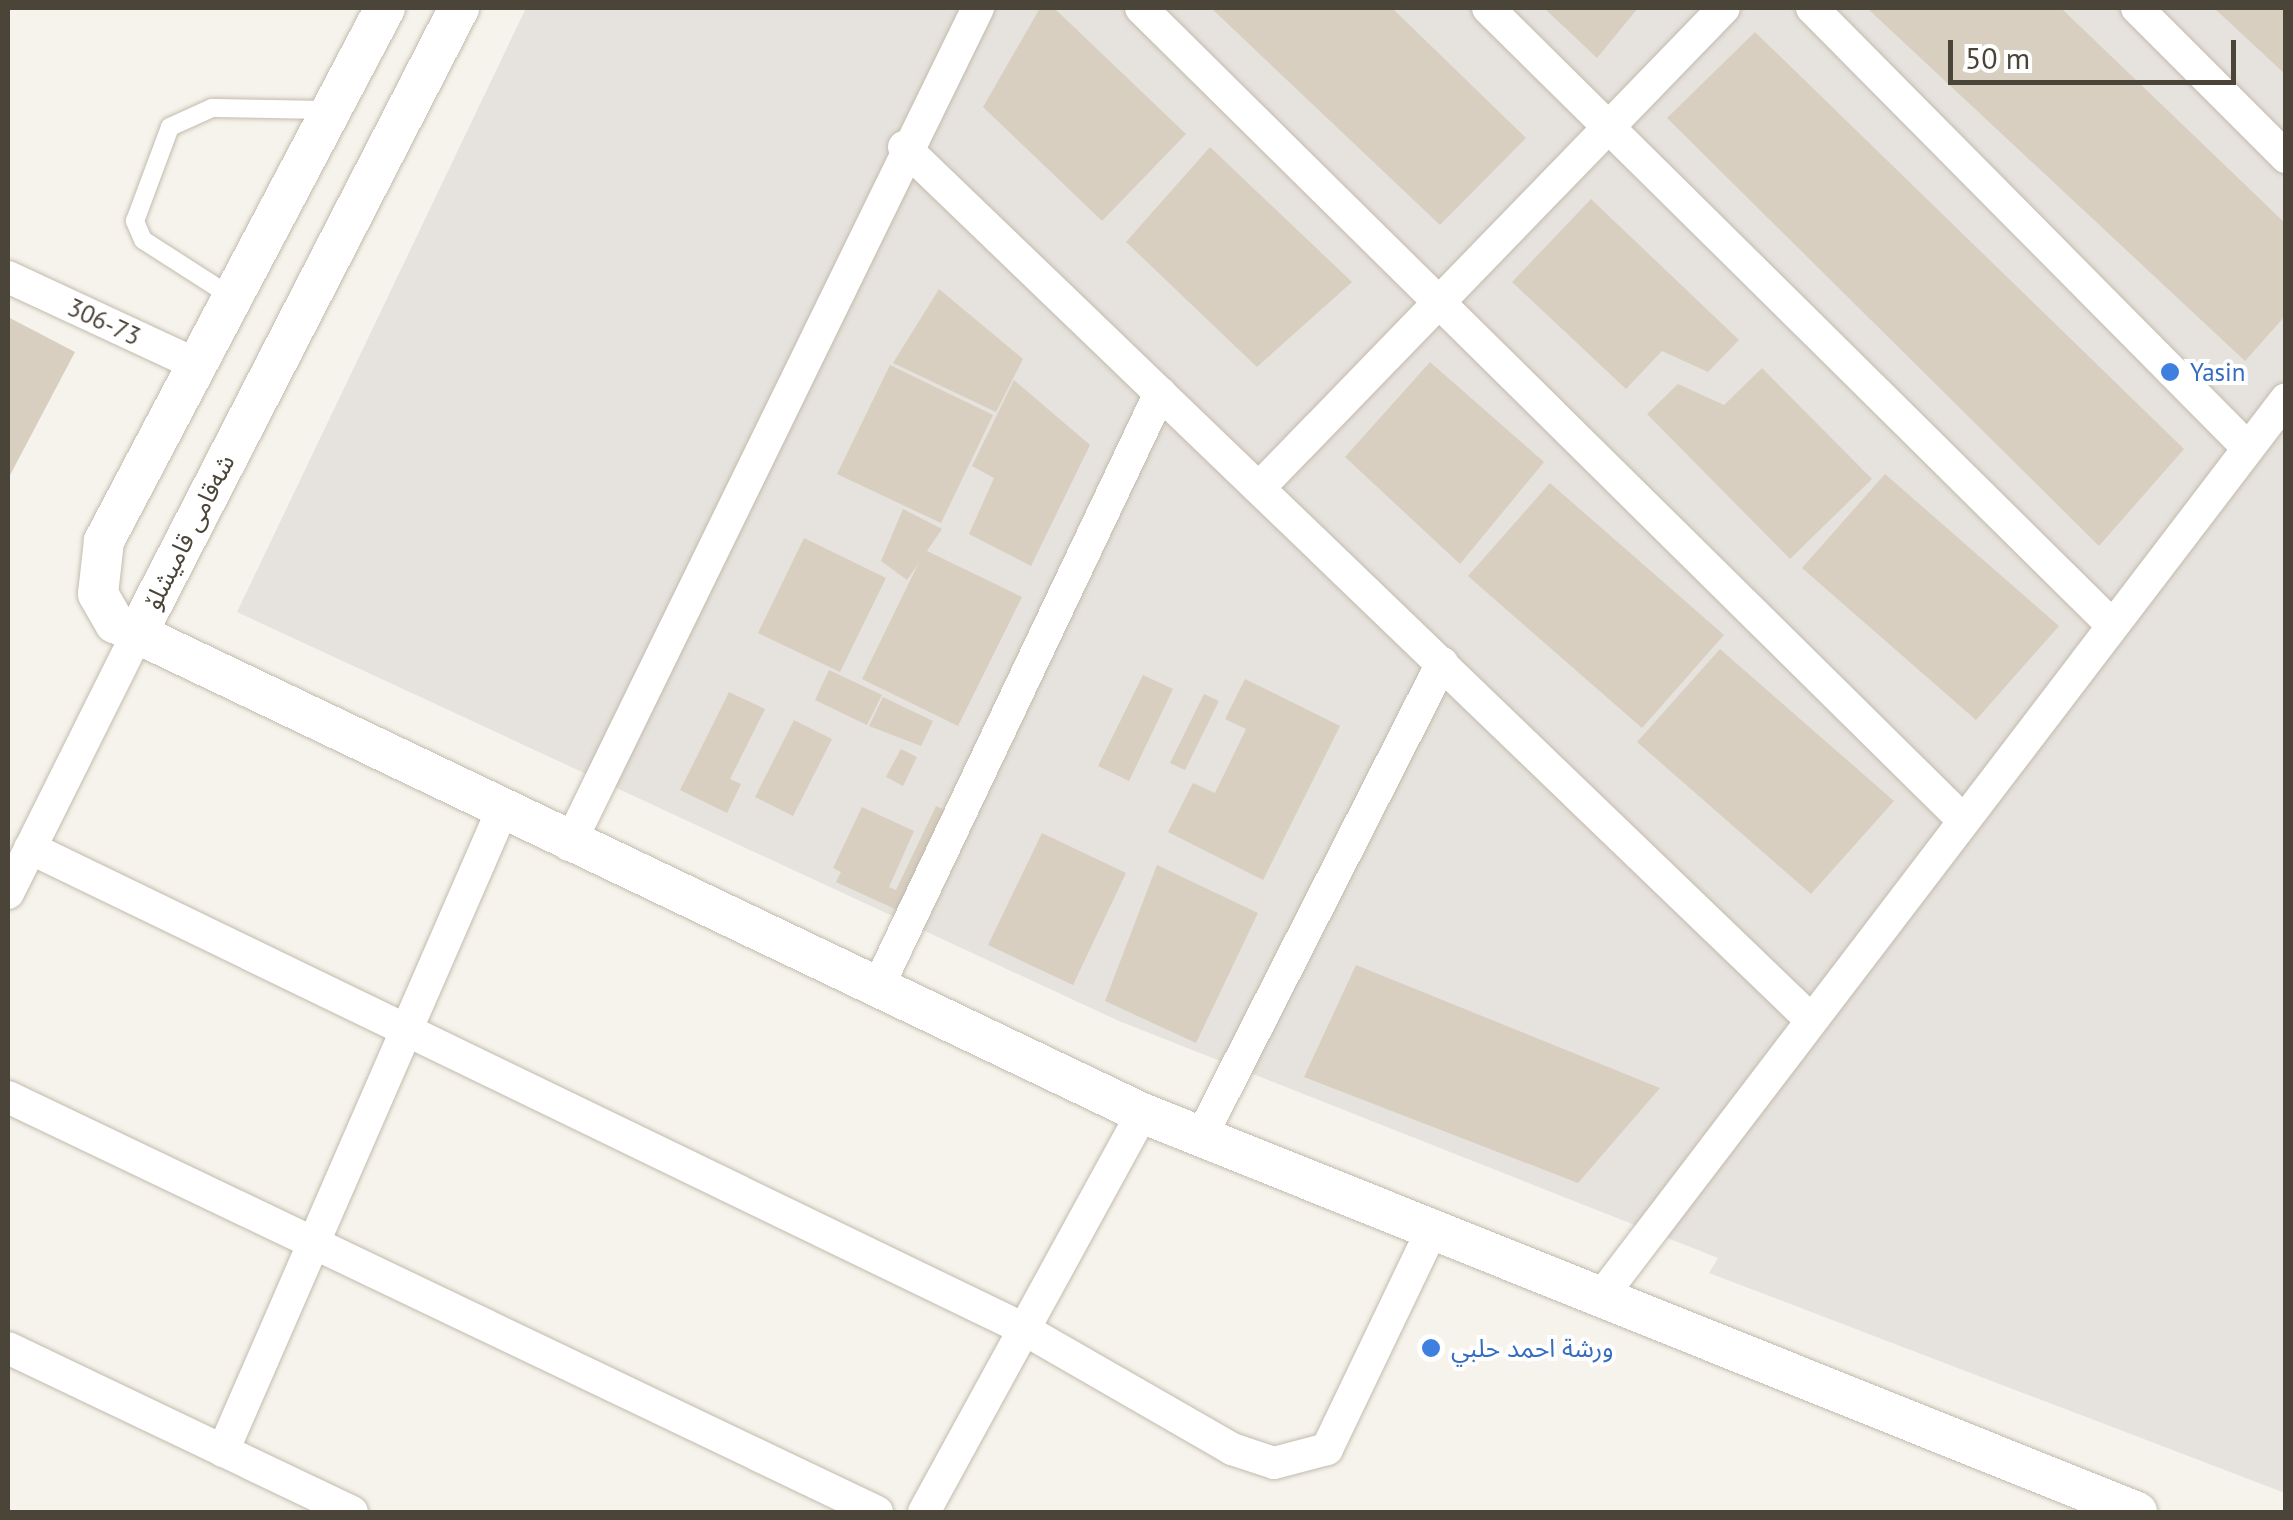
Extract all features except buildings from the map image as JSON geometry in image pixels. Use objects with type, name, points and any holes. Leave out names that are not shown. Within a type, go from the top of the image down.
[{"type":"street","name":"شەقامی قامیشلۆ","points":[[385,8],[97,558],[104,610],[137,634],[459,8]]},
{"type":"street","points":[[569,845],[904,147],[978,8]]},
{"type":"street","points":[[1141,8],[1964,820]]},
{"type":"street","points":[[1488,8],[2112,625]]},
{"type":"street","points":[[1259,488],[1724,8]]},
{"type":"street","points":[[1812,8],[2248,448]]},
{"type":"street","points":[[2136,8],[2286,158]]},
{"type":"street","points":[[904,147],[1810,1019]]},
{"type":"street","name":"306-73","points":[[8,277],[200,366]]},
{"type":"street","points":[[877,989],[1160,393]]},
{"type":"street","points":[[1601,1298],[2286,399]]},
{"type":"street","points":[[8,893],[137,634],[501,813],[1142,1113],[2136,1512]]},
{"type":"street","points":[[1201,1137],[1442,663]]},
{"type":"street","points":[[223,1451],[501,813]]},
{"type":"street","points":[[30,848],[1020,1328],[1232,1449],[1274,1463],[1327,1449],[1432,1230]]},
{"type":"street","points":[[8,1098],[877,1512]]},
{"type":"street","points":[[924,1512],[1020,1328],[1142,1113]]},
{"type":"street","points":[[8,1348],[352,1512]]},
{"type":"lane","points":[[235,299],[144,240],[134,221],[170,127],[212,108],[332,110]]},
{"type":"shaded area","points":[[526,8],[2285,8],[2285,1493],[1709,1273],[1718,1258],[1119,1021],[237,612]]},
{"type":"place","name":"Yasin","points":[[2170,372]]},
{"type":"place","name":"ورشة احمد حلبي","points":[[1431,1348]]}]
